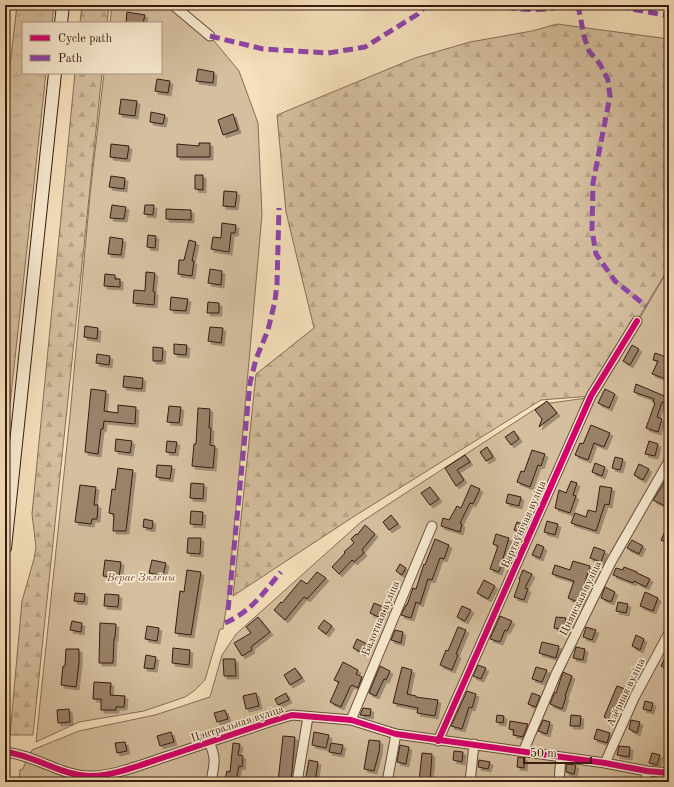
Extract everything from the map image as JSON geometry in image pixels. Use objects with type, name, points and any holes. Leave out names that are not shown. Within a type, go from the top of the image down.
[{"type":"main road","points":[[61,22],[63,5]]},
{"type":"main road","points":[[5,548],[55,74]]},
{"type":"street","points":[[172,5],[210,36]]},
{"type":"street","name":"Вартаўнічая вуліца","points":[[438,740],[591,396],[637,321]]},
{"type":"street","name":"Цнянская вуліца","points":[[523,752],[556,674],[611,562],[669,461]]},
{"type":"street","name":"Балотная вуліца","points":[[350,720],[432,526]]},
{"type":"street","name":"Азёрная вуліца","points":[[605,763],[635,696],[669,633]]},
{"type":"street","name":"Цэнтральная вуліца","points":[[5,752],[29,758],[64,772],[90,776],[139,766],[292,715],[350,720],[396,734],[669,773]]},
{"type":"street","points":[[297,782],[308,716]]},
{"type":"street","points":[[387,782],[396,734]]},
{"type":"street","points":[[208,742],[214,753],[215,759],[211,782]]},
{"type":"street","points":[[470,782],[474,744]]},
{"type":"street","points":[[559,782],[561,757]]},
{"type":"street","points":[[646,782],[647,771]]},
{"type":"street","points":[[114,782],[115,772]]},
{"type":"green space","points":[[17,5],[54,5],[52,22],[22,22],[22,74],[46,74],[5,450],[5,109]]},
{"type":"green space","points":[[82,5],[109,5],[107,22],[80,22]]},
{"type":"green space","name":"Верас Зялёны","points":[[112,5],[173,5],[210,36],[239,71],[258,123],[262,215],[228,597],[223,629],[220,629],[205,680],[194,691],[185,697],[144,711],[79,722],[36,742],[70,416],[90,195],[104,74],[162,74],[162,22],[110,22]]},
{"type":"green space","points":[[557,24],[669,39],[669,267],[592,396],[541,400],[353,517],[233,596],[256,374],[314,328],[286,212],[277,115],[415,58],[470,42],[532,31]]},
{"type":"green space","points":[[75,74],[102,74],[33,735],[10,735],[22,601],[36,547],[32,514]]},
{"type":"green space","points":[[669,268],[669,782],[19,782],[20,770],[23,769],[32,750],[79,731],[155,715],[210,697],[222,655],[236,634],[361,522],[543,404],[594,397]]},
{"type":"building","points":[[127,12],[145,15],[143,22],[126,22]]},
{"type":"building","points":[[198,69],[214,72],[213,83],[196,81]]},
{"type":"building","points":[[157,79],[170,81],[168,93],[155,91]]},
{"type":"building","points":[[121,99],[137,101],[135,116],[119,114]]},
{"type":"building","points":[[151,112],[165,115],[163,124],[150,122]]},
{"type":"building","points":[[233,114],[238,130],[223,135],[218,120]]},
{"type":"building","points":[[199,143],[210,143],[210,157],[177,157],[177,144],[199,146]]},
{"type":"building","points":[[111,144],[129,146],[127,159],[110,157]]},
{"type":"building","points":[[195,175],[203,175],[203,190],[195,189]]},
{"type":"building","points":[[111,176],[125,178],[124,189],[109,187]]},
{"type":"building","points":[[224,191],[237,192],[235,207],[223,206]]},
{"type":"building","points":[[112,205],[126,207],[124,219],[110,218]]},
{"type":"building","points":[[145,205],[154,205],[153,215],[144,214]]},
{"type":"building","points":[[166,209],[191,210],[191,220],[166,219]]},
{"type":"building","points":[[222,223],[236,225],[235,233],[231,233],[229,252],[211,249],[213,237],[221,238]]},
{"type":"building","points":[[148,235],[156,236],[155,248],[147,247]]},
{"type":"building","points":[[110,237],[123,239],[121,255],[108,254]]},
{"type":"building","points":[[189,240],[196,242],[192,261],[194,261],[192,276],[178,274],[179,260],[184,260]]},
{"type":"building","points":[[210,269],[222,271],[221,285],[208,283]]},
{"type":"building","points":[[146,272],[155,273],[153,291],[155,292],[154,305],[133,303],[134,290],[145,291]]},
{"type":"building","points":[[105,274],[115,275],[115,279],[120,279],[120,287],[104,286]]},
{"type":"building","points":[[171,297],[188,299],[186,311],[170,310]]},
{"type":"building","points":[[208,302],[219,303],[219,313],[207,313]]},
{"type":"building","points":[[85,326],[98,328],[97,339],[84,337]]},
{"type":"building","points":[[210,327],[223,328],[221,343],[208,341]]},
{"type":"building","points":[[174,344],[187,345],[186,355],[174,354]]},
{"type":"building","points":[[632,345],[639,349],[630,365],[623,361]]},
{"type":"building","points":[[153,347],[163,348],[162,361],[153,361]]},
{"type":"building","points":[[655,353],[669,358],[669,380],[652,374],[658,361],[653,360]]},
{"type":"building","points":[[97,354],[110,356],[109,365],[96,363]]},
{"type":"building","points":[[124,376],[143,378],[142,389],[123,387]]},
{"type":"building","points":[[636,384],[669,398],[666,404],[662,402],[657,417],[662,419],[658,432],[646,428],[655,403],[653,402],[654,399],[634,392]]},
{"type":"building","points":[[91,389],[106,391],[104,411],[118,413],[118,405],[136,407],[135,424],[104,421],[103,429],[101,429],[98,454],[85,452]]},
{"type":"building","points":[[605,389],[615,394],[609,408],[598,403]]},
{"type":"building","points":[[547,401],[557,413],[539,427],[542,419],[535,410]]},
{"type":"building","points":[[169,406],[181,407],[179,423],[167,422]]},
{"type":"building","points":[[198,408],[210,409],[210,445],[215,446],[213,468],[192,466],[194,444],[196,444]]},
{"type":"building","points":[[591,425],[610,433],[604,447],[594,443],[588,460],[575,455],[580,443],[583,444]]},
{"type":"building","points":[[514,431],[519,439],[511,445],[505,437]]},
{"type":"building","points":[[116,439],[132,441],[130,453],[115,451]]},
{"type":"building","points":[[167,441],[177,442],[175,453],[166,452]]},
{"type":"building","points":[[649,441],[658,444],[655,456],[645,454]]},
{"type":"building","points":[[487,447],[493,457],[486,461],[480,452]]},
{"type":"building","points":[[532,450],[545,454],[541,466],[538,465],[530,487],[517,482],[521,471],[524,472]]},
{"type":"building","points":[[465,455],[470,462],[457,470],[464,480],[456,486],[445,468]]},
{"type":"building","points":[[615,457],[623,459],[620,470],[612,468]]},
{"type":"building","points":[[595,463],[605,467],[602,476],[592,472]]},
{"type":"building","points":[[639,464],[649,469],[643,480],[634,475]]},
{"type":"building","points":[[157,465],[172,466],[170,479],[156,477]]},
{"type":"building","points":[[118,468],[133,470],[126,531],[113,531],[114,514],[109,513],[112,489],[115,490]]},
{"type":"building","points":[[669,475],[669,499],[665,506],[653,500]]},
{"type":"building","points":[[571,481],[577,483],[573,495],[576,496],[570,513],[555,508],[559,490],[566,493]]},
{"type":"building","points":[[191,483],[204,484],[203,499],[190,498]]},
{"type":"building","points":[[80,485],[96,487],[94,505],[98,505],[97,519],[92,519],[91,524],[75,522]]},
{"type":"building","points":[[471,485],[480,489],[473,504],[470,503],[460,523],[462,524],[460,532],[441,526],[443,518],[449,520],[457,506],[461,508]]},
{"type":"building","points":[[600,486],[612,488],[609,505],[605,504],[596,531],[571,523],[575,513],[586,517],[588,510],[596,512]]},
{"type":"building","points":[[430,487],[439,499],[430,505],[421,493]]},
{"type":"building","points":[[508,494],[521,497],[519,506],[506,503]]},
{"type":"building","points":[[191,511],[203,512],[202,525],[190,524]]},
{"type":"building","points":[[391,515],[398,524],[389,530],[383,522]]},
{"type":"building","points":[[144,519],[153,521],[152,529],[143,527]]},
{"type":"building","points":[[547,521],[558,524],[555,535],[544,532]]},
{"type":"building","points":[[517,522],[527,526],[523,534],[514,530]]},
{"type":"building","points":[[669,523],[669,544],[661,540]]},
{"type":"building","points":[[365,525],[375,534],[362,550],[364,553],[354,562],[352,560],[339,574],[332,567],[345,553],[344,552],[354,543],[351,539],[356,534],[357,535]]},
{"type":"building","points":[[496,534],[509,538],[499,572],[490,569],[498,546],[493,544]]},
{"type":"building","points":[[188,538],[201,538],[200,554],[187,553]]},
{"type":"building","points":[[435,539],[449,545],[444,559],[440,558],[432,580],[428,579],[420,604],[416,602],[411,618],[401,615],[407,605],[413,588],[416,589],[424,564],[425,565]]},
{"type":"building","points":[[632,540],[643,546],[639,554],[627,548]]},
{"type":"building","points":[[537,544],[544,547],[540,558],[532,555]]},
{"type":"building","points":[[594,547],[605,551],[601,562],[590,558]]},
{"type":"building","points":[[105,560],[121,562],[119,578],[103,576]]},
{"type":"building","points":[[152,560],[166,563],[163,576],[149,573]]},
{"type":"building","points":[[573,561],[590,566],[582,592],[584,593],[580,603],[568,598],[574,581],[552,574],[555,565],[570,570]]},
{"type":"building","points":[[400,564],[406,568],[402,575],[396,571]]},
{"type":"building","points":[[624,567],[650,579],[646,587],[634,581],[633,583],[613,575],[616,568],[623,570]]},
{"type":"building","points":[[187,570],[201,572],[191,635],[175,633],[180,591],[184,592]]},
{"type":"building","points":[[523,570],[532,574],[525,588],[528,589],[524,600],[514,597]]},
{"type":"building","points":[[317,572],[326,578],[307,599],[304,597],[285,620],[274,610],[281,602],[282,603],[301,580],[307,584]]},
{"type":"building","points":[[484,580],[495,586],[488,599],[477,593]]},
{"type":"building","points":[[605,587],[615,592],[611,602],[601,598]]},
{"type":"building","points":[[645,592],[658,598],[653,611],[640,606]]},
{"type":"building","points":[[75,593],[85,594],[84,602],[74,601]]},
{"type":"building","points":[[105,594],[119,595],[118,607],[104,606]]},
{"type":"building","points":[[618,602],[628,604],[626,613],[616,611]]},
{"type":"building","points":[[374,603],[386,608],[381,618],[370,613]]},
{"type":"building","points":[[462,606],[471,610],[465,621],[457,617]]},
{"type":"building","points":[[500,616],[512,621],[507,631],[505,630],[500,642],[490,639]]},
{"type":"building","points":[[258,617],[270,632],[251,647],[252,650],[242,656],[234,643],[251,633],[246,627]]},
{"type":"building","points":[[556,617],[566,618],[564,630],[554,628]]},
{"type":"building","points":[[324,620],[332,626],[326,634],[318,628]]},
{"type":"building","points":[[72,621],[82,623],[81,632],[70,630]]},
{"type":"building","points":[[100,623],[116,624],[113,663],[99,663]]},
{"type":"building","points":[[147,626],[159,628],[157,641],[145,639]]},
{"type":"building","points":[[458,627],[466,630],[456,654],[458,655],[452,670],[440,665],[446,650],[448,651]]},
{"type":"building","points":[[586,627],[596,630],[592,640],[583,637]]},
{"type":"building","points":[[395,630],[403,632],[401,643],[391,640]]},
{"type":"building","points":[[636,635],[644,639],[640,650],[632,646]]},
{"type":"building","points":[[357,639],[367,644],[363,653],[353,648]]},
{"type":"building","points":[[542,642],[559,646],[556,658],[539,653]]},
{"type":"building","points":[[576,647],[585,649],[583,660],[573,658]]},
{"type":"building","points":[[173,648],[190,650],[189,665],[172,663]]},
{"type":"building","points":[[66,649],[79,649],[76,687],[61,685],[63,666],[65,666]]},
{"type":"building","points":[[669,649],[669,670],[661,666]]},
{"type":"building","points":[[146,655],[156,657],[154,669],[144,668]]},
{"type":"building","points":[[223,659],[235,659],[236,676],[224,676]]},
{"type":"building","points":[[343,662],[358,670],[356,674],[362,677],[358,688],[352,685],[350,687],[341,707],[330,702],[339,682],[334,680]]},
{"type":"building","points":[[478,665],[486,668],[481,679],[473,676]]},
{"type":"building","points":[[380,666],[390,671],[386,680],[384,679],[376,696],[369,693]]},
{"type":"building","points":[[402,667],[412,670],[407,694],[416,697],[438,700],[435,716],[417,713],[418,708],[393,703]]},
{"type":"building","points":[[536,667],[547,670],[542,682],[532,679]]},
{"type":"building","points":[[295,668],[302,678],[290,685],[284,675]]},
{"type":"building","points":[[563,672],[572,676],[562,709],[550,704],[555,692],[556,693]]},
{"type":"building","points":[[94,682],[111,683],[110,695],[125,696],[124,707],[116,707],[116,710],[101,710],[101,699],[93,699]]},
{"type":"building","points":[[617,686],[628,690],[624,700],[622,699],[612,721],[604,717]]},
{"type":"building","points":[[467,691],[476,694],[472,708],[469,707],[462,729],[451,726]]},
{"type":"building","points":[[256,693],[259,706],[246,709],[243,696]]},
{"type":"building","points":[[286,693],[289,700],[278,705],[275,699]]},
{"type":"building","points":[[532,693],[540,696],[536,707],[528,704]]},
{"type":"building","points":[[645,701],[653,703],[651,711],[643,709]]},
{"type":"building","points":[[363,708],[371,709],[370,716],[360,715]]},
{"type":"building","points":[[69,709],[70,722],[58,723],[57,710]]},
{"type":"building","points":[[225,710],[228,719],[217,722],[214,713]]},
{"type":"building","points":[[497,715],[504,716],[503,723],[496,722]]},
{"type":"building","points":[[571,715],[581,716],[580,726],[570,726]]},
{"type":"building","points":[[543,720],[550,722],[547,734],[538,731]]},
{"type":"building","points":[[631,720],[640,722],[637,733],[629,729]]},
{"type":"building","points":[[510,721],[528,724],[523,737],[513,735],[514,730],[509,729]]},
{"type":"building","points":[[597,729],[610,733],[607,743],[594,739]]},
{"type":"building","points":[[171,732],[174,742],[160,746],[157,736]]},
{"type":"building","points":[[314,732],[329,735],[326,748],[312,745]]},
{"type":"building","points":[[283,736],[295,737],[291,782],[278,782]]},
{"type":"building","points":[[369,740],[380,741],[374,771],[364,769]]},
{"type":"building","points":[[125,742],[127,751],[117,753],[115,743]]},
{"type":"building","points":[[233,743],[240,744],[238,755],[243,756],[242,767],[239,766],[236,781],[225,780],[227,771],[230,772]]},
{"type":"building","points":[[331,743],[343,745],[341,754],[329,752]]},
{"type":"building","points":[[400,745],[409,747],[406,764],[397,762]]},
{"type":"building","points":[[619,746],[630,747],[629,757],[617,755]]},
{"type":"building","points":[[454,751],[463,752],[462,762],[453,760]]},
{"type":"building","points":[[422,753],[432,754],[430,782],[419,782]]},
{"type":"building","points":[[652,753],[660,755],[657,765],[649,763]]},
{"type":"building","points":[[518,757],[525,758],[524,768],[517,767]]},
{"type":"building","points":[[309,760],[318,762],[315,782],[305,782]]},
{"type":"building","points":[[479,760],[490,762],[488,769],[478,767]]},
{"type":"building","points":[[566,764],[576,765],[574,774],[566,772]]},
{"type":"marked path","points":[[210,36],[263,49],[328,53],[365,47],[418,14],[426,5]]},
{"type":"marked path","points":[[491,5],[538,10],[566,5]]},
{"type":"marked path","points":[[578,5],[584,36],[589,51],[600,64],[608,80],[610,96],[593,183],[592,230],[596,254],[615,281],[646,306]]},
{"type":"marked path","points":[[619,5],[627,8],[669,16]]},
{"type":"marked path","points":[[228,610],[250,383],[256,359],[268,330],[275,301],[277,284],[279,208]]},
{"type":"marked path","points":[[225,623],[243,613],[250,607],[281,572]]},
{"type":"cycle path","points":[[438,741],[591,396],[637,321]]},
{"type":"cycle path","points":[[5,752],[27,757],[57,769],[78,775],[98,776],[129,769],[292,715],[351,720],[396,734],[669,773]]}]
